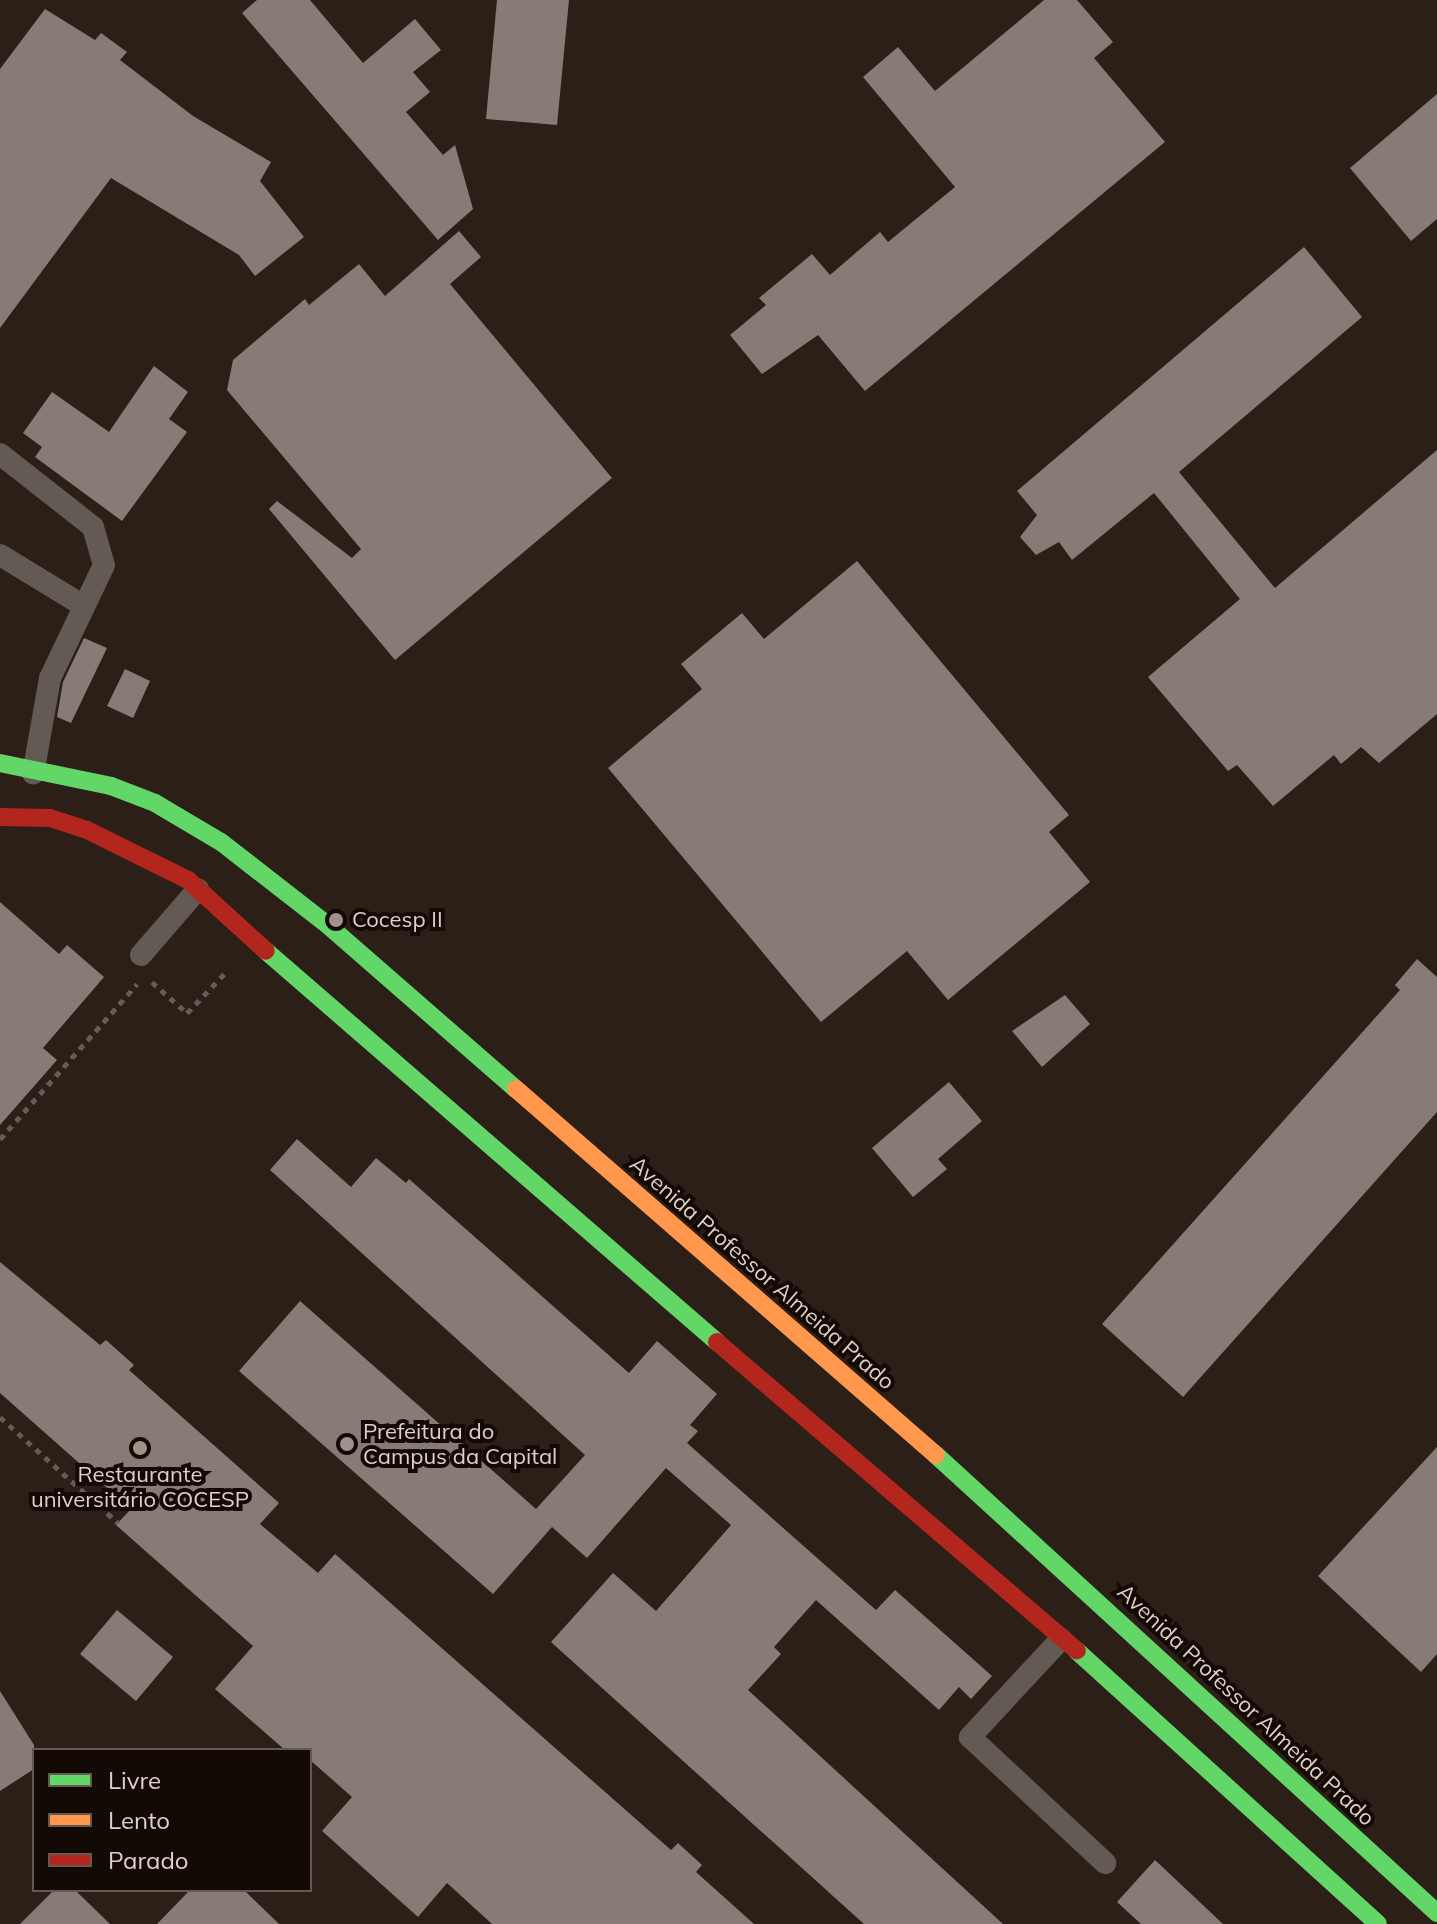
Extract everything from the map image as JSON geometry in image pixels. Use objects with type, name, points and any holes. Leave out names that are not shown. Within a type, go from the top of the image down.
[{"type":"street","name":"Avenida Professor Almeida Prado","points":[[0,763],[33,774],[111,786],[221,842],[330,927],[1067,1569],[1437,1913]]},
{"type":"street","points":[[0,817],[50,818],[87,830],[198,889],[257,939],[390,1064],[984,1571],[1029,1587],[1061,1639],[1378,1924]]},
{"type":"street","points":[[984,1571],[1008,1553],[1011,1520]]},
{"type":"street","points":[[1029,1587],[1067,1569]]},
{"type":"lane","points":[[0,454],[93,527],[104,565],[50,678],[33,774]]},
{"type":"lane","points":[[0,555],[84,606]]},
{"type":"lane","points":[[141,955],[198,889]]},
{"type":"lane","points":[[1061,1639],[970,1737],[1105,1863]]},
{"type":"path","points":[[0,1139],[145,975],[187,1013],[257,939]]},
{"type":"path","points":[[0,1417],[118,1523]]},
{"type":"building","points":[[257,0],[310,0],[363,63],[415,19],[441,50],[413,72],[430,92],[406,112],[443,155],[455,145],[473,209],[438,240],[242,13]]},
{"type":"building","points":[[497,0],[569,0],[557,125],[486,119]]},
{"type":"building","points":[[1044,0],[1077,0],[1113,42],[1094,58],[1165,142],[865,391],[818,335],[762,374],[730,335],[766,305],[759,298],[812,254],[830,275],[880,232],[888,242],[955,187],[863,77],[898,47],[935,91]]},
{"type":"building","points":[[45,9],[95,40],[101,33],[127,52],[120,60],[193,116],[271,162],[260,181],[304,237],[255,276],[239,255],[111,178],[0,328],[0,69]]},
{"type":"building","points":[[1437,94],[1437,219],[1411,241],[1350,168]]},
{"type":"building","points":[[459,231],[481,257],[450,284],[612,478],[395,660],[269,509],[277,501],[352,558],[361,549],[227,390],[233,360],[305,299],[309,305],[359,264],[385,296]]},
{"type":"building","points":[[1304,247],[1362,317],[1179,472],[1275,588],[1437,450],[1437,714],[1379,763],[1361,747],[1341,764],[1334,755],[1273,806],[1237,765],[1228,771],[1148,677],[1240,599],[1154,493],[1072,560],[1059,542],[1036,555],[1020,537],[1037,515],[1017,491]]},
{"type":"building","points":[[154,366],[188,392],[169,419],[187,432],[122,521],[35,457],[42,447],[23,433],[52,392],[109,432]]},
{"type":"building","points":[[857,561],[1069,815],[1049,832],[1090,882],[948,1000],[907,951],[821,1022],[608,768],[702,689],[681,664],[742,613],[764,639]]},
{"type":"building","points":[[84,638],[107,648],[71,723],[57,717],[63,682]]},
{"type":"building","points":[[125,669],[150,681],[133,718],[107,706]]},
{"type":"building","points":[[0,902],[59,954],[67,945],[104,977],[43,1048],[57,1060],[0,1125]]},
{"type":"building","points":[[1417,959],[1437,977],[1437,1112],[1183,1397],[1102,1324],[1400,990],[1395,985]]},
{"type":"building","points":[[1065,995],[1090,1024],[1042,1067],[1012,1031]]},
{"type":"building","points":[[949,1082],[982,1121],[938,1159],[947,1169],[913,1197],[872,1148]]},
{"type":"building","points":[[297,1139],[351,1187],[376,1158],[406,1183],[409,1179],[629,1373],[657,1341],[717,1394],[690,1425],[698,1431],[687,1443],[876,1610],[895,1590],[992,1676],[971,1699],[959,1687],[939,1710],[816,1600],[774,1647],[781,1654],[748,1690],[1003,1924],[864,1924],[551,1642],[613,1573],[656,1611],[731,1525],[666,1468],[587,1558],[552,1527],[493,1594],[239,1371],[300,1301],[536,1509],[585,1455],[270,1170]]},
{"type":"building","points":[[0,1262],[100,1345],[106,1340],[134,1365],[129,1370],[279,1503],[260,1524],[318,1573],[335,1554],[671,1850],[678,1843],[702,1865],[696,1872],[754,1924],[492,1924],[447,1883],[418,1917],[322,1831],[352,1797],[312,1762],[312,1748],[283,1748],[215,1689],[253,1646],[116,1525],[131,1509],[0,1393]]},
{"type":"building","points":[[1437,1447],[1437,1654],[1421,1672],[1318,1576]]},
{"type":"building","points":[[117,1610],[173,1657],[136,1701],[80,1654]]},
{"type":"building","points":[[0,1691],[34,1748],[32,1770],[0,1791]]},
{"type":"building","points":[[1155,1860],[1223,1924],[1141,1924],[1117,1902]]},
{"type":"building","points":[[52,1892],[77,1892],[110,1924],[20,1924]]},
{"type":"building","points":[[188,1892],[246,1892],[279,1924],[157,1924]]},
{"type":"traffic: fast","points":[[0,763],[111,786],[155,803],[221,842],[330,927],[516,1089]]},
{"type":"traffic: fast","points":[[266,951],[717,1342]]},
{"type":"traffic: fast","points":[[936,1455],[1437,1913]]},
{"type":"traffic: fast","points":[[1077,1651],[1378,1924]]},
{"type":"traffic: slow","points":[[516,1089],[936,1455]]},
{"type":"traffic: jam","points":[[0,817],[50,818],[87,830],[188,880],[266,951]]},
{"type":"traffic: jam","points":[[717,1342],[1077,1651]]},
{"type":"place","name":"Cocesp II","points":[[336,920]]},
{"type":"place","name":"Prefeitura do Campus da Capital","points":[[347,1444]]},
{"type":"place","name":"Restaurante universitário COCESP","points":[[140,1448]]}]
